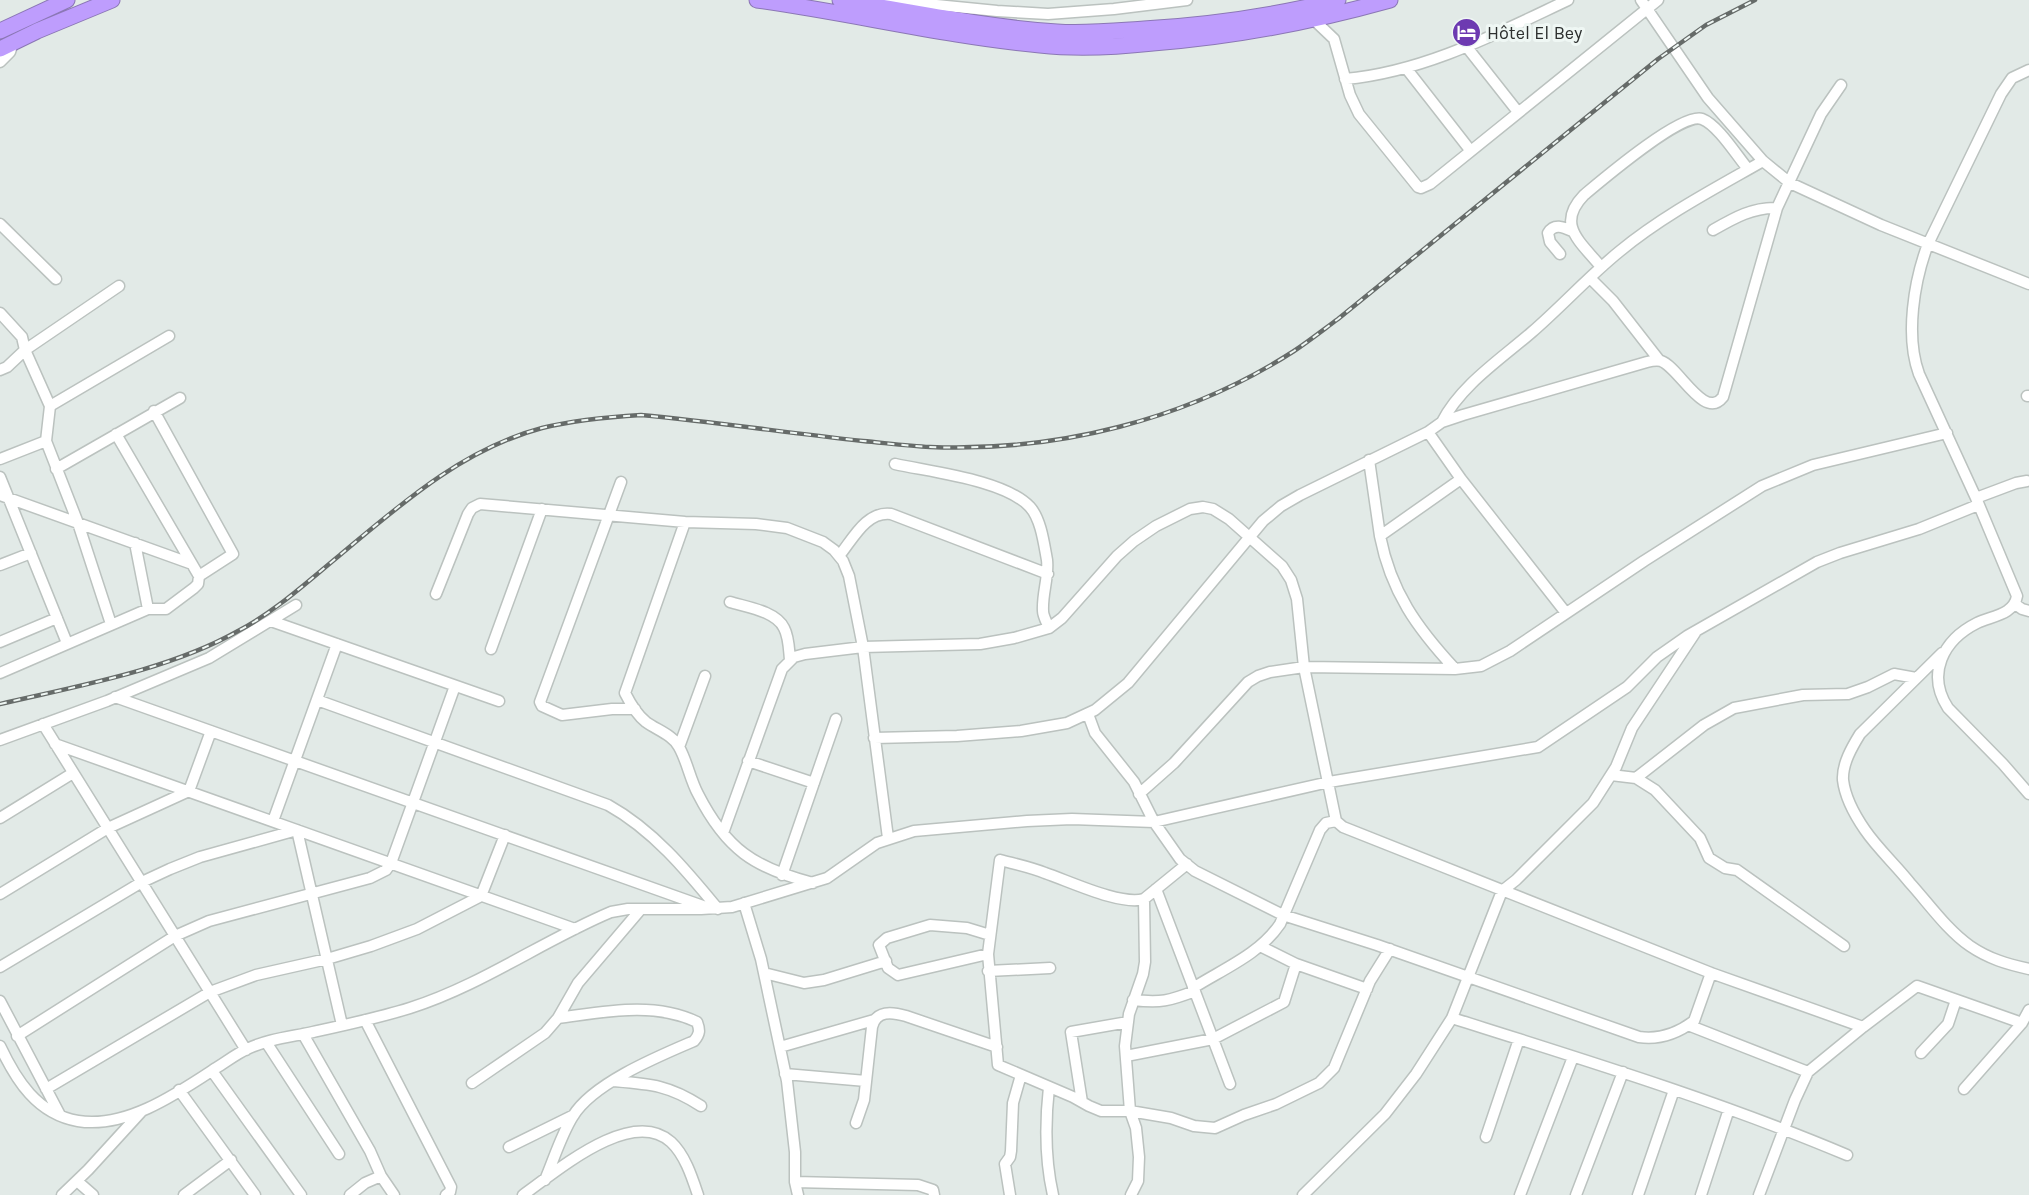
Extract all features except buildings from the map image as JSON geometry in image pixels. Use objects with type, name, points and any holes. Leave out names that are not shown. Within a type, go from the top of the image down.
[{"type":"highway","points":[[0,31],[68,0]]},
{"type":"highway","points":[[6,46],[112,0]]},
{"type":"highway","points":[[756,0],[983,37],[1041,45],[1084,47],[1134,45],[1243,34],[1314,20],[1390,0]]},
{"type":"highway","points":[[840,0],[1000,26],[1059,33],[1123,31],[1230,21],[1329,1]]},
{"type":"street","points":[[886,0],[1048,14],[1187,0]]},
{"type":"street","points":[[1345,79],[1367,77],[1406,68],[1466,46],[1568,0]]},
{"type":"street","points":[[1314,20],[1334,39],[1345,79],[1359,114],[1421,188],[1430,184],[1518,112],[1644,4],[1658,0]]},
{"type":"street","points":[[1644,4],[1708,98],[1763,161],[1790,183],[1928,244],[2029,284]]},
{"type":"street","points":[[0,62],[10,52],[6,46]]},
{"type":"street","points":[[1466,46],[1518,112]]},
{"type":"street","points":[[1406,68],[1470,150]]},
{"type":"street","points":[[2029,70],[2012,78],[2001,94],[1928,244],[1915,294],[1912,341],[1913,358],[2017,592],[2015,604],[2009,610],[1971,626],[1916,678],[1860,734],[1844,771],[1845,791],[1866,831],[1953,930],[1967,944],[1990,958],[2029,969]]},
{"type":"street","points":[[1590,278],[1612,301],[1659,360],[1671,367],[1695,395],[1706,403],[1713,404],[1720,401],[1777,208],[1821,114],[1841,85]]},
{"type":"street","points":[[1601,267],[1572,231],[1569,223],[1575,204],[1663,135],[1690,119],[1703,119],[1712,125],[1748,169]]},
{"type":"street","points":[[1442,422],[1449,408],[1470,386],[1559,309],[1620,251],[1676,210],[1763,161]]},
{"type":"street","points":[[1713,230],[1739,215],[1763,207],[1777,208]]},
{"type":"street","points":[[0,224],[56,279]]},
{"type":"street","points":[[1560,254],[1550,242],[1548,233],[1560,226],[1572,231]]},
{"type":"street","points":[[0,370],[119,285]]},
{"type":"street","points":[[0,313],[22,337],[25,350],[50,406],[46,441],[78,523],[111,624]]},
{"type":"street","points":[[50,406],[169,336]]},
{"type":"street","points":[[874,738],[957,736],[1021,731],[1067,723],[1088,714],[1128,684],[1249,536],[1281,506],[1428,432],[1442,422],[1503,402],[1659,360]]},
{"type":"street","points":[[56,469],[180,398]]},
{"type":"street","points":[[154,411],[232,554],[198,576]]},
{"type":"street","points":[[1428,432],[1566,613]]},
{"type":"street","points":[[1140,794],[1174,763],[1248,682],[1257,676],[1304,667],[1455,669],[1481,666],[1496,659],[1762,486],[1813,465],[1947,433]]},
{"type":"street","points":[[1,669],[148,609],[166,609],[198,584],[198,576],[192,564],[116,434]]},
{"type":"street","points":[[0,459],[46,441]]},
{"type":"street","points":[[1369,460],[1380,536],[1389,575],[1412,616],[1455,669]]},
{"type":"street","points":[[895,464],[981,481],[1016,497],[1030,507],[1037,518],[1047,560],[1048,574],[1043,612],[1049,628]]},
{"type":"street","points":[[0,477],[5,497],[31,553],[67,643]]},
{"type":"street","points":[[1380,536],[1461,478]]},
{"type":"street","points":[[0,1046],[12,1070],[32,1098],[61,1116],[80,1121],[116,1119],[141,1112],[246,1050],[266,1042],[409,1008],[461,989],[611,912],[628,909],[715,909],[744,903],[827,878],[877,843],[914,831],[1072,819],[1154,822],[1329,782],[1538,747],[1627,687],[1657,657],[1696,630],[1817,562],[1919,528],[2016,483],[2027,481]]},
{"type":"street","points":[[621,482],[540,702],[542,706],[562,716],[612,709],[635,709]]},
{"type":"street","points":[[5,497],[192,564]]},
{"type":"street","points":[[436,594],[468,514],[472,508],[480,504],[684,522],[756,524],[787,528],[824,542],[839,556],[849,576],[863,647],[888,838]]},
{"type":"street","points":[[723,833],[782,669],[790,660],[805,654],[863,647],[980,644],[1049,628],[1075,605],[1111,563],[1134,541],[1156,526],[1190,509],[1203,507],[1213,509],[1249,536],[1282,566],[1291,580],[1297,598],[1304,667],[1336,821],[1343,827],[1711,973],[1863,1027]]},
{"type":"street","points":[[491,650],[542,509]]},
{"type":"street","points":[[839,556],[867,521],[882,513],[891,514],[1048,574]]},
{"type":"street","points":[[684,522],[625,693],[645,721],[679,747],[698,795],[732,844],[752,860],[782,875],[813,883]]},
{"type":"street","points":[[135,543],[148,609]]},
{"type":"street","points":[[0,565],[31,553]]},
{"type":"street","points":[[730,602],[760,611],[784,626],[790,660]]},
{"type":"street","points":[[2015,604],[2022,609],[2029,610]]},
{"type":"street","points":[[0,740],[115,697],[209,658],[297,605]]},
{"type":"street","points":[[0,642],[57,618]]},
{"type":"street","points":[[271,621],[498,701]]},
{"type":"street","points":[[1303,1195],[1399,1098],[1452,1018],[1502,891],[1516,880],[1593,803],[1611,775],[1632,728],[1696,630]]},
{"type":"street","points":[[273,821],[337,644]]},
{"type":"street","points":[[1946,649],[1937,675],[1942,699],[2029,794]]},
{"type":"street","points":[[1636,778],[1704,725],[1734,708],[1803,695],[1848,694],[1894,674],[1916,678]]},
{"type":"street","points":[[679,747],[705,676]]},
{"type":"street","points":[[17,1036],[175,936],[209,921],[370,878],[386,870],[391,863],[455,686]]},
{"type":"street","points":[[115,697],[715,909]]},
{"type":"street","points":[[316,700],[608,805],[656,840],[715,909]]},
{"type":"street","points":[[1088,714],[1095,733],[1121,764],[1154,822],[1180,859],[1195,871],[1283,915],[1390,949],[1639,1037],[1653,1039],[1694,1021],[1711,973]]},
{"type":"street","points":[[782,875],[836,719]]},
{"type":"street","points":[[43,724],[246,1050]]},
{"type":"street","points":[[0,894],[108,828],[189,791],[211,731]]},
{"type":"street","points":[[55,744],[575,929]]},
{"type":"street","points":[[748,761],[814,783]]},
{"type":"street","points":[[0,818],[73,773]]},
{"type":"street","points":[[1611,775],[1636,778],[1656,790],[1691,826],[1700,838],[1709,858],[1725,868],[1737,870],[1845,945]]},
{"type":"street","points":[[1133,1000],[1170,1001],[1194,990],[1260,946],[1271,936],[1283,915],[1320,830],[1326,823],[1336,821]]},
{"type":"street","points":[[0,967],[142,882],[200,857],[297,830]]},
{"type":"street","points":[[297,830],[342,1025]]},
{"type":"street","points":[[46,1089],[210,992],[256,975],[327,959],[371,946],[417,929],[481,896],[505,835]]},
{"type":"street","points":[[1187,864],[1144,899],[1129,901],[1000,860],[988,954],[998,1065],[1101,1111],[1130,1112],[1171,1118],[1194,1126],[1215,1128],[1276,1104],[1319,1083],[1334,1068],[1367,989],[1390,949]]},
{"type":"street","points":[[1156,889],[1230,1084]]},
{"type":"street","points":[[1131,1195],[1138,1181],[1139,1157],[1136,1128],[1130,1112],[1126,1056],[1128,1022],[1145,962],[1144,899]]},
{"type":"street","points":[[744,903],[764,973],[785,1074],[798,1195]]},
{"type":"street","points":[[472,1083],[544,1033],[558,1018],[578,983],[641,909]]},
{"type":"street","points":[[988,954],[898,975],[888,968],[880,949],[881,941],[887,938],[930,925],[967,928],[990,935]]},
{"type":"street","points":[[1260,946],[1296,964],[1367,989]]},
{"type":"street","points":[[764,973],[804,983],[824,980],[886,961]]},
{"type":"street","points":[[1126,1056],[1213,1039],[1284,1002],[1296,964]]},
{"type":"street","points":[[988,971],[1050,968]]},
{"type":"street","points":[[1759,1195],[1808,1072],[1917,986],[2022,1023]]},
{"type":"street","points":[[1921,1053],[1948,1024],[1956,1000]]},
{"type":"street","points":[[0,1001],[61,1116]]},
{"type":"street","points":[[545,1180],[574,1115],[590,1098],[612,1081],[694,1041],[699,1035],[697,1022],[684,1016],[649,1009],[617,1010],[558,1018]]},
{"type":"street","points":[[1964,1089],[2022,1023],[2029,1010]]},
{"type":"street","points":[[780,1047],[874,1020],[885,1013],[894,1013],[935,1024],[997,1047]]},
{"type":"street","points":[[1452,1018],[1623,1072],[1784,1128],[1847,1155]]},
{"type":"street","points":[[364,1020],[451,1187],[450,1192],[446,1195]]},
{"type":"street","points":[[856,1123],[864,1100],[874,1020]]},
{"type":"street","points":[[1082,1102],[1071,1032],[1128,1022]]},
{"type":"street","points":[[1688,1025],[1808,1072]]},
{"type":"street","points":[[303,1034],[370,1151],[381,1176],[394,1195]]},
{"type":"street","points":[[1486,1137],[1519,1039]]},
{"type":"street","points":[[266,1042],[339,1154]]},
{"type":"street","points":[[1520,1195],[1573,1057]]},
{"type":"street","points":[[212,1071],[301,1195]]},
{"type":"street","points":[[1576,1195],[1623,1072]]},
{"type":"street","points":[[785,1074],[866,1081]]},
{"type":"street","points":[[1010,1195],[1005,1164],[1011,1151],[1013,1103],[1021,1075]]},
{"type":"street","points":[[612,1081],[651,1084],[670,1089],[701,1106]]},
{"type":"street","points":[[1049,1087],[1046,1116],[1047,1167],[1053,1195]]},
{"type":"street","points":[[179,1090],[255,1195]]},
{"type":"street","points":[[1638,1195],[1674,1090]]},
{"type":"street","points":[[1701,1195],[1729,1109]]},
{"type":"street","points":[[62,1195],[141,1112]]},
{"type":"street","points":[[509,1147],[574,1115]]},
{"type":"street","points":[[523,1195],[602,1141],[620,1134],[649,1132],[664,1137],[681,1154],[698,1195]]},
{"type":"street","points":[[185,1195],[231,1160]]},
{"type":"street","points":[[350,1195],[365,1183],[381,1176]]},
{"type":"street","points":[[76,1181],[93,1195]]},
{"type":"street","points":[[795,1182],[894,1189],[918,1185],[929,1188],[934,1195]]},
{"type":"railway","points":[[0,704],[122,675],[211,645],[238,631],[291,596],[434,480],[486,450],[513,437],[542,428],[592,419],[641,415],[905,445],[978,447],[1025,444],[1120,427],[1210,396],[1253,375],[1311,339],[1658,59],[1706,25],[1755,0]]},
{"type":"place","name":"Hôtel El Bey","points":[[1466,33]]}]
